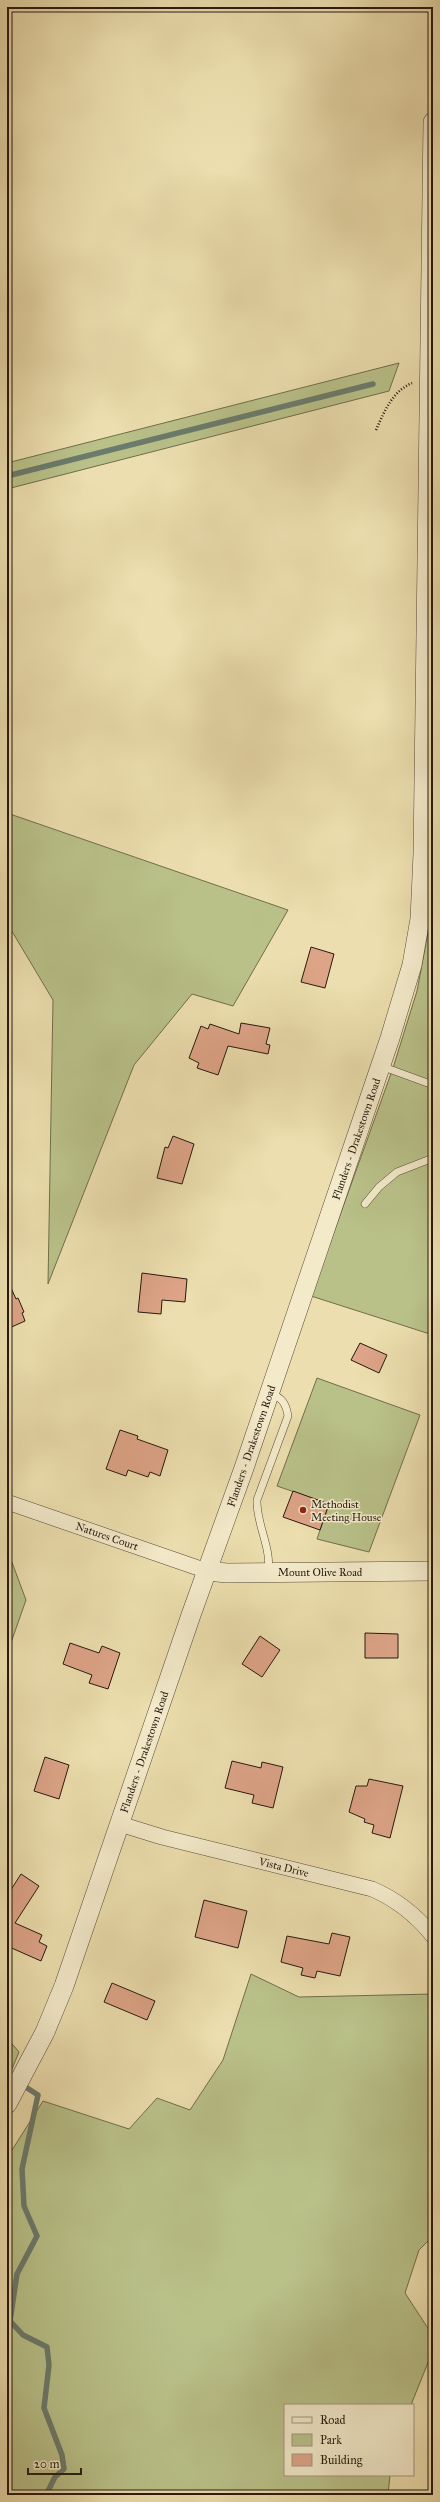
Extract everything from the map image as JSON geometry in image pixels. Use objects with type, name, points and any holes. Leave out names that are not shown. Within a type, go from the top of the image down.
[{"type":"street","name":"Flanders - Drakestown Road","points":[[9,2100],[29,2064],[64,1986],[270,1393],[381,1066],[412,965],[420,919],[428,854],[429,382],[433,122]]},
{"type":"street","name":"Natures Court","points":[[7,1502],[207,1571]]},
{"type":"street","name":"Mount Olive Road","points":[[207,1571],[227,1573],[433,1571]]},
{"type":"street","name":"Vista Drive","points":[[120,1824],[162,1837],[372,1889],[391,1897],[411,1911],[433,1936]]},
{"type":"lane","points":[[381,1066],[433,1086]]},
{"type":"lane","points":[[365,1204],[379,1187],[393,1175],[433,1158]]},
{"type":"lane","points":[[268,1572],[270,1562],[256,1512],[257,1500],[259,1489],[288,1416],[286,1404],[279,1397],[270,1393]]},
{"type":"path","points":[[376,430],[385,409],[399,390],[413,382],[429,382]]},
{"type":"green space","points":[[399,363],[389,391],[7,489],[7,463]]},
{"type":"green space","points":[[7,813],[288,910],[233,1006],[192,994],[134,1065],[48,1284],[53,1000],[7,923]]},
{"type":"green space","points":[[433,906],[433,1335],[311,1296],[393,1068],[417,991]]},
{"type":"green space","points":[[317,1378],[420,1415],[369,1552],[317,1539],[329,1504],[277,1486]]},
{"type":"green space","points":[[7,1549],[26,1600],[7,1654]]},
{"type":"green space","points":[[251,1974],[299,1997],[433,1994],[433,2236],[419,2250],[405,2293],[433,2336],[433,2350],[411,2404],[284,2404],[284,2476],[390,2476],[388,2495],[7,2495],[7,2158],[43,2101],[129,2129],[157,2098],[190,2110],[223,2060]]},
{"type":"green space","points":[[7,2038],[19,2052],[7,2081]]},
{"type":"building","points":[[311,947],[334,954],[325,988],[301,982]]},
{"type":"building","points":[[241,1023],[270,1028],[266,1044],[270,1045],[268,1054],[228,1046],[218,1075],[197,1068],[199,1063],[189,1058],[201,1026],[208,1029],[210,1024],[239,1034]]},
{"type":"building","points":[[173,1136],[194,1144],[182,1184],[157,1178],[165,1147],[168,1148]]},
{"type":"building","points":[[142,1273],[187,1279],[185,1302],[162,1300],[161,1314],[138,1312]]},
{"type":"building","points":[[7,1279],[24,1312],[22,1313],[25,1321],[7,1329]]},
{"type":"building","points":[[360,1343],[387,1355],[379,1373],[351,1360]]},
{"type":"building","points":[[120,1430],[138,1436],[137,1439],[168,1450],[160,1476],[150,1472],[148,1477],[128,1470],[126,1476],[106,1469]]},
{"type":"building","points":[[293,1491],[329,1504],[320,1530],[283,1517]]},
{"type":"building","points":[[365,1633],[398,1634],[398,1658],[365,1658]]},
{"type":"building","points":[[260,1636],[280,1650],[262,1677],[242,1664]]},
{"type":"building","points":[[70,1643],[99,1653],[102,1646],[120,1653],[108,1689],[89,1683],[92,1675],[63,1664]]},
{"type":"building","points":[[45,1757],[69,1765],[59,1799],[34,1791]]},
{"type":"building","points":[[232,1761],[261,1768],[262,1762],[283,1767],[273,1808],[252,1803],[254,1795],[225,1788]]},
{"type":"building","points":[[369,1779],[403,1786],[390,1838],[372,1833],[374,1825],[364,1822],[365,1819],[349,1812],[356,1786],[367,1786]]},
{"type":"building","points":[[21,1874],[39,1886],[15,1923],[42,1935],[39,1942],[47,1946],[41,1961],[7,1946],[7,1896]]},
{"type":"building","points":[[204,1900],[247,1911],[238,1948],[195,1937]]},
{"type":"building","points":[[332,1933],[350,1937],[340,1976],[317,1971],[315,1978],[301,1975],[303,1968],[281,1962],[287,1936],[329,1944]]},
{"type":"building","points":[[112,1983],[155,2001],[147,2020],[104,2002]]},
{"type":"waterway","points":[[7,476],[373,384]]},
{"type":"waterway","points":[[7,2075],[38,2095],[22,2169],[24,2206],[37,2236],[17,2274],[10,2321],[23,2335],[47,2347],[49,2365],[44,2408],[62,2455],[64,2469],[55,2477],[46,2495]]},
{"type":"place","name":"Methodist Meeting House","points":[[303,1510]]}]
